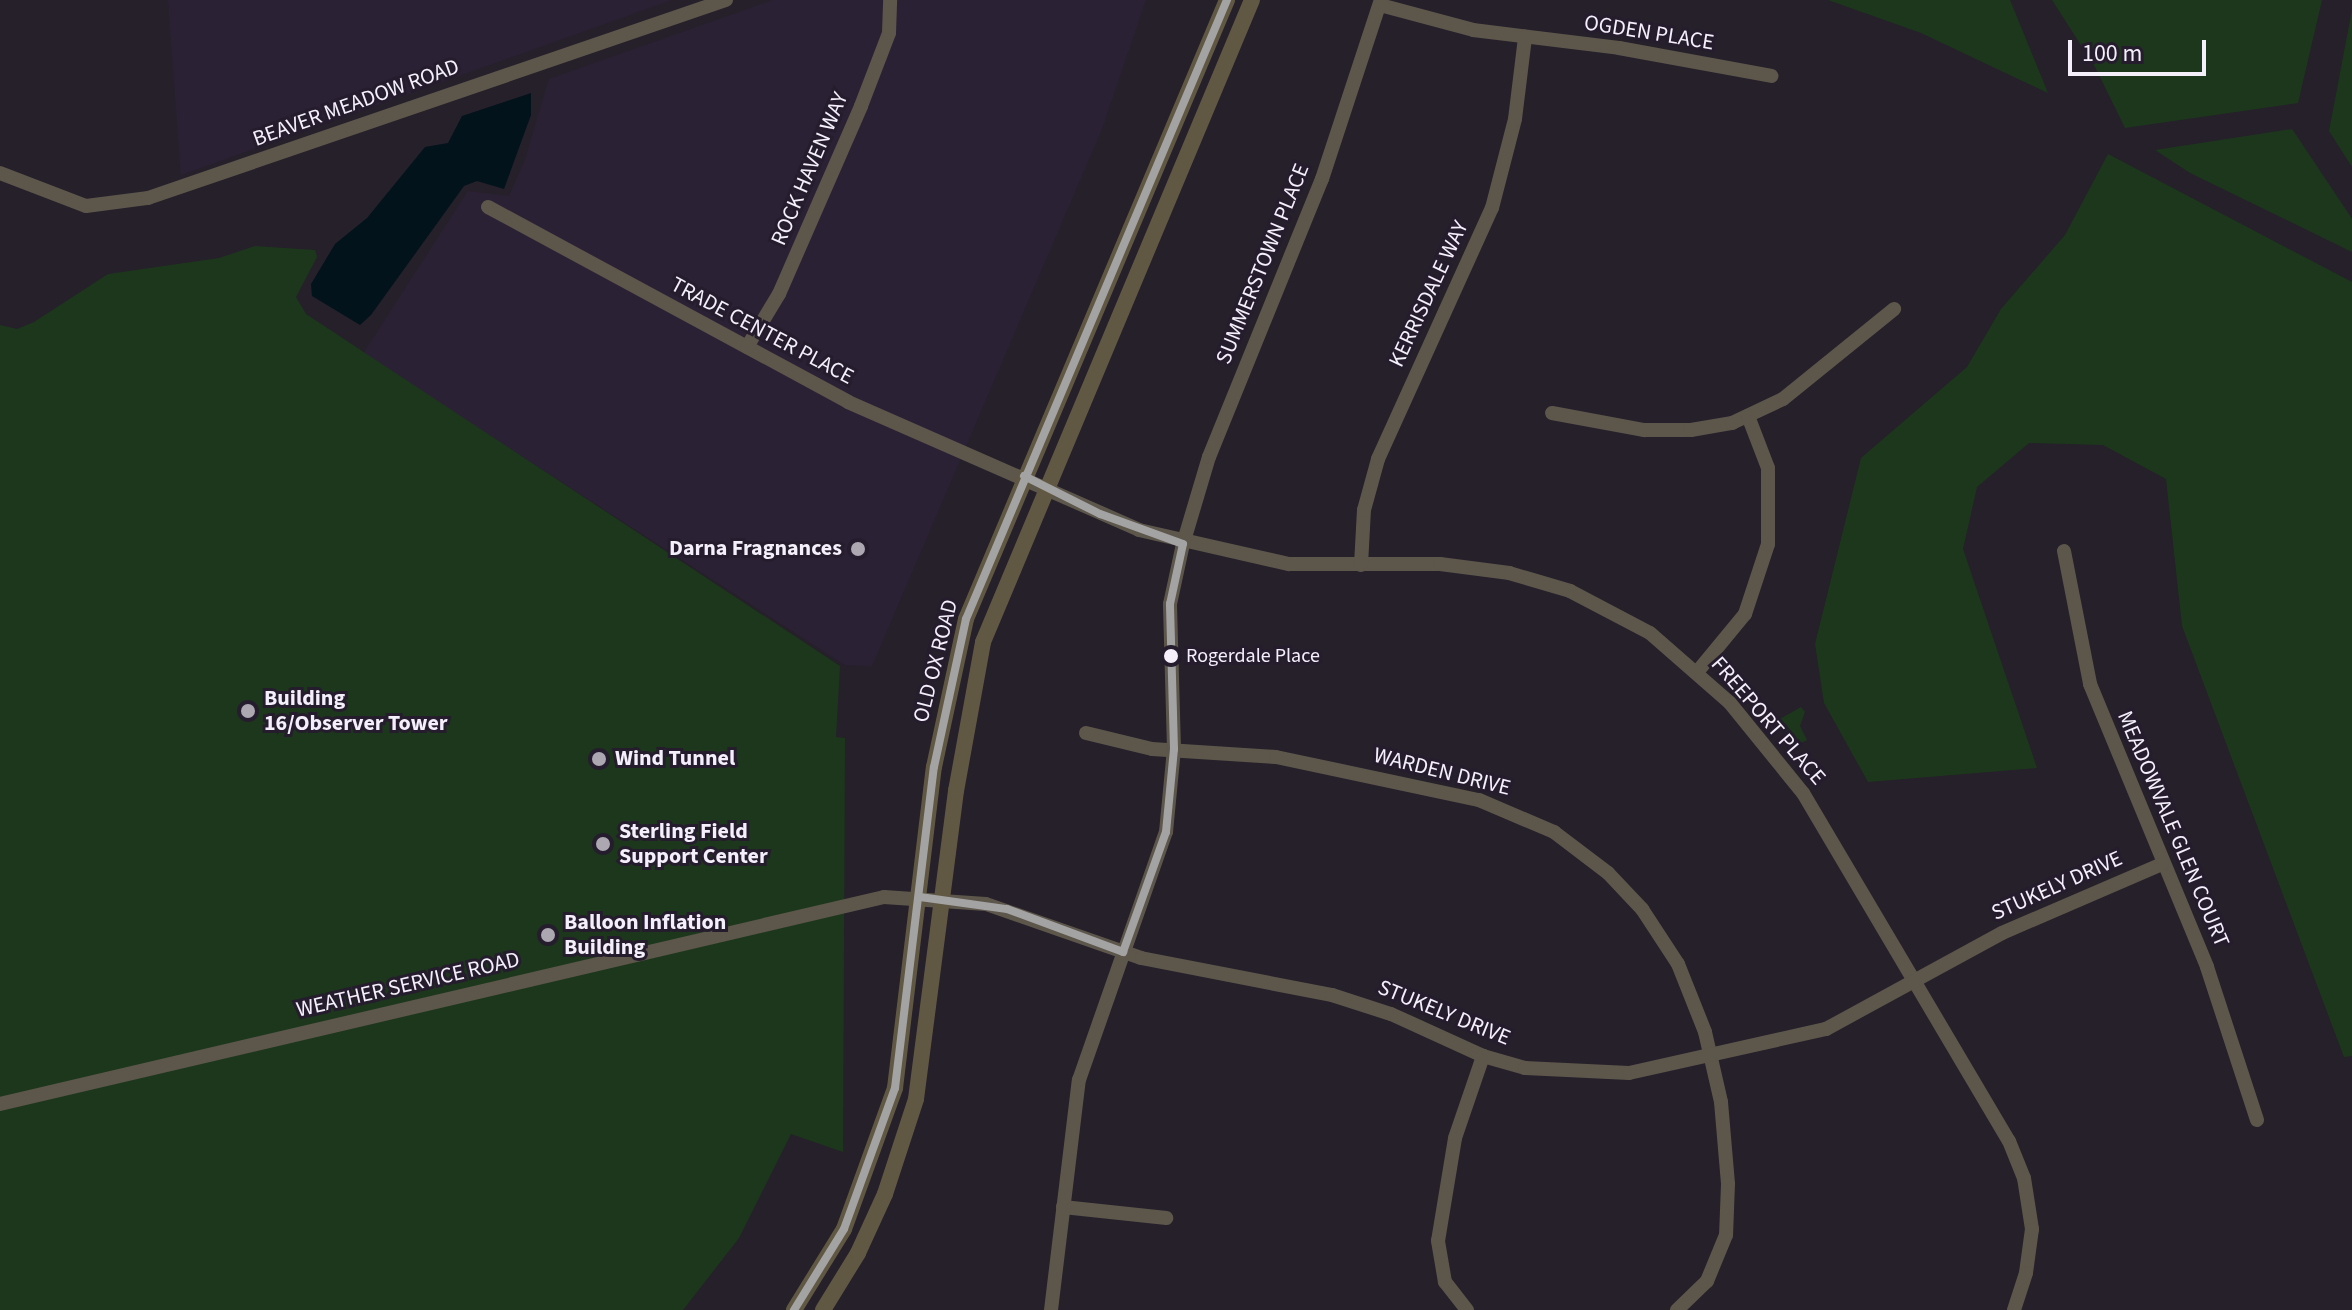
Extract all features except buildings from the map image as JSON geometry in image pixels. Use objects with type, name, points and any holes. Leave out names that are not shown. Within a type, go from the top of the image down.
[{"type":"main road","name":"OLD OX ROAD","points":[[794,1310],[844,1229],[886,1122],[901,1058],[950,683],[966,619],[1024,476],[1188,101],[1227,0]]},
{"type":"main road","name":"OLD OX ROAD","points":[[823,1310],[858,1253],[904,1140],[923,1065],[967,717],[983,642],[1252,0]]},
{"type":"street","name":"BEAVER MEADOW ROAD","points":[[0,173],[86,206],[148,198],[726,0]]},
{"type":"street","name":"ROCK HAVEN WAY","points":[[747,347],[779,294],[861,106],[889,33],[890,0]]},
{"type":"street","name":"OGDEN PLACE","points":[[1381,2],[1473,30],[1771,76]]},
{"type":"street","name":"SUMMERSTOWN PLACE","points":[[1183,544],[1209,457],[1322,179],[1381,2]]},
{"type":"street","name":"KERRISDALE WAY","points":[[1361,565],[1364,510],[1378,459],[1492,208],[1513,128],[1525,37]]},
{"type":"street","name":"TRADE CENTER PLACE","points":[[488,207],[848,402],[1024,476]]},
{"type":"street","points":[[1552,413],[1644,430],[1704,429],[1748,416],[1816,375],[1894,309]]},
{"type":"street","points":[[1698,671],[1745,614],[1768,544],[1768,468],[1748,416]]},
{"type":"street","name":"FREEPORT PLACE","points":[[1024,476],[1045,489],[1183,544],[1289,564],[1440,564],[1539,580],[1622,617],[1698,671],[1803,793],[1917,981],[2024,1178],[2031,1241],[2014,1310]]},
{"type":"street","points":[[1051,1310],[1079,1080],[1166,832],[1174,749],[1170,604],[1183,544]]},
{"type":"street","name":"MEADOWVALE GLEN COURT","points":[[2064,551],[2090,684],[2207,967],[2257,1120]]},
{"type":"street","name":"WARDEN DRIVE","points":[[1086,733],[1136,747],[1276,757],[1479,800],[1554,832],[1608,873],[1655,927],[1684,976],[1711,1057],[1725,1140],[1728,1221],[1707,1281],[1677,1310]]},
{"type":"street","name":"STUKELY DRIVE","points":[[920,897],[1007,909],[1123,952],[1354,1001],[1483,1056],[1583,1075],[1629,1073],[1826,1029],[2044,912],[2162,864]]},
{"type":"street","name":"WEATHER SERVICE ROAD","points":[[0,1104],[845,905],[920,897]]},
{"type":"street","points":[[1467,1310],[1445,1282],[1438,1241],[1455,1138],[1483,1056]]},
{"type":"street","points":[[1063,1207],[1166,1218]]},
{"type":"shaded area","points":[[168,0],[672,0],[181,175]]},
{"type":"shaded area","points":[[773,0],[1146,0],[1102,129],[872,666],[845,665],[363,354],[468,191],[509,196],[525,160],[549,79]]},
{"type":"shaded area","points":[[531,93],[531,115],[504,189],[477,181],[464,186],[371,315],[360,325],[312,296],[311,284],[335,244],[367,218],[425,147],[448,143],[462,116]]},
{"type":"green space","points":[[1828,0],[2010,0],[2048,93],[1921,33]]},
{"type":"green space","points":[[2052,0],[2322,0],[2298,103],[2125,128],[2095,67]]},
{"type":"green space","points":[[2352,10],[2352,167],[2329,131]]},
{"type":"green space","points":[[2292,129],[2352,219],[2352,252],[2190,173],[2155,150]]},
{"type":"green space","points":[[2108,154],[2352,282],[2352,1056],[2344,1057],[2182,626],[2166,479],[2103,445],[2029,443],[1977,487],[1963,549],[2037,768],[1868,782],[1824,703],[1815,644],[1861,458],[1967,367],[2001,309],[2065,235]]},
{"type":"green space","points":[[255,246],[315,250],[317,257],[296,297],[306,314],[840,666],[836,737],[845,738],[843,1152],[791,1134],[739,1238],[683,1310],[0,1310],[0,325],[17,329],[34,322],[108,274],[219,258]]},
{"type":"green space","points":[[1801,707],[1805,712],[1800,726],[1807,740],[1795,746],[1778,720]]},
{"type":"transit line","points":[[794,1310],[844,1229],[895,1088],[934,767],[966,619],[1227,0]]},
{"type":"transit line","points":[[920,897],[1007,909],[1123,952],[1166,832],[1174,749],[1170,604],[1183,544],[1100,514],[1024,476]]},
{"type":"place","name":"Darna Fragnances","points":[[858,549]]},
{"type":"place","name":"Rogerdale Place","points":[[1171,656]]},
{"type":"place","name":"Building 16/Observer Tower","points":[[248,711]]},
{"type":"place","name":"Wind Tunnel","points":[[599,759]]},
{"type":"place","name":"Sterling Field Support Center","points":[[603,844]]},
{"type":"place","name":"Balloon Inflation Building","points":[[548,935]]}]
